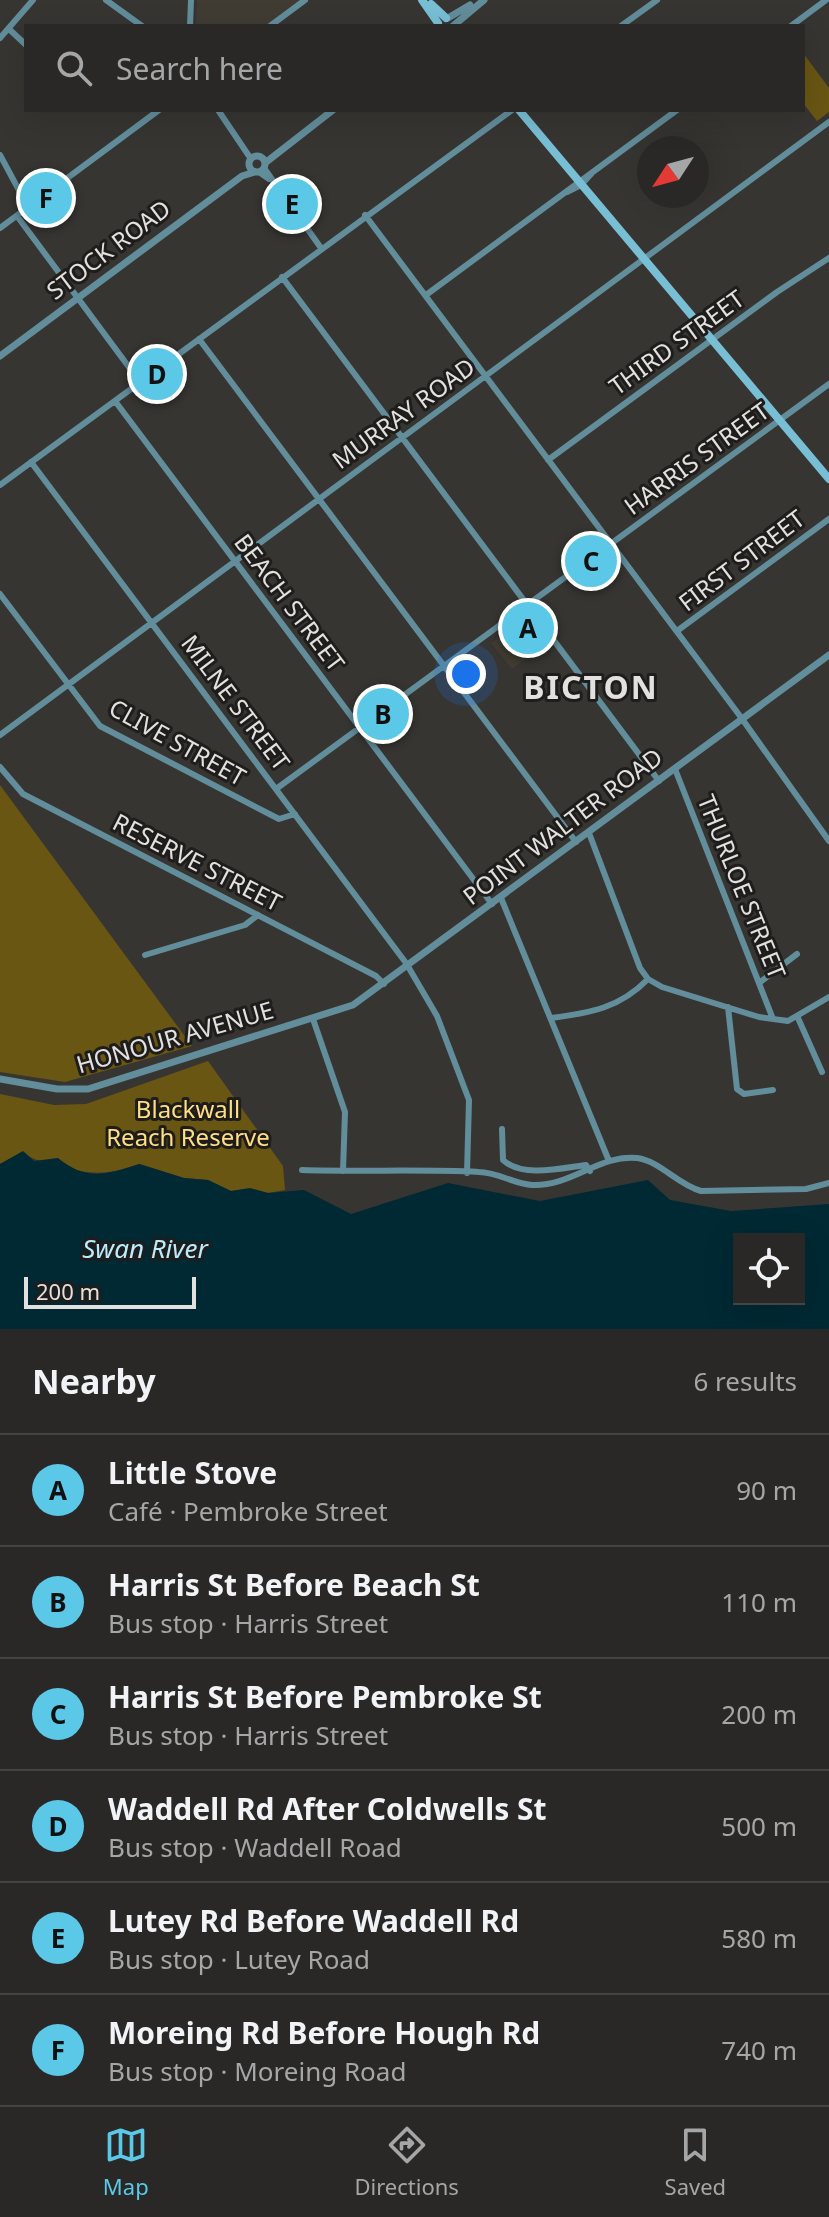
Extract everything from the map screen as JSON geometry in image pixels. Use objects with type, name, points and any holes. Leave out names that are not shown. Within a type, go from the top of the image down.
[{"type":"main road","points":[[422,0],[444,24]]},
{"type":"main road","points":[[429,0],[444,24]]},
{"type":"main road","points":[[518,112],[829,477]]},
{"type":"street","points":[[0,38],[33,0]]},
{"type":"street","points":[[106,0],[139,24]]},
{"type":"street","points":[[190,24],[191,0]]},
{"type":"street","points":[[273,24],[305,0]]},
{"type":"street","points":[[444,24],[477,0]]},
{"type":"street","points":[[444,24],[484,0]]},
{"type":"street","points":[[624,24],[657,0]]},
{"type":"street","points":[[794,24],[826,0]]},
{"type":"street","points":[[9,29],[24,43]]},
{"type":"street","points":[[0,228],[156,112]]},
{"type":"street","points":[[219,112],[321,248]]},
{"type":"street","name":"STOCK ROAD","points":[[0,356],[330,112]]},
{"type":"street","points":[[426,295],[674,112]]},
{"type":"street","points":[[0,485],[502,113]]},
{"type":"street","name":"MURRAY ROAD","points":[[0,735],[829,122]]},
{"type":"street","points":[[0,155],[28,207]]},
{"type":"street","points":[[365,215],[677,631],[828,839]]},
{"type":"street","points":[[17,216],[140,382]]},
{"type":"street","name":"THIRD STREET","points":[[548,460],[712,339],[829,258]]},
{"type":"street","points":[[282,277],[659,781]]},
{"type":"street","points":[[199,339],[576,842]]},
{"type":"street","name":"HARRIS STREET","points":[[276,789],[829,384]]},
{"type":"street","name":"BEACH STREET","points":[[115,401],[492,904]]},
{"type":"street","name":"MILNE STREET","points":[[31,462],[408,967],[437,1016],[469,1100],[467,1173]]},
{"type":"street","name":"FIRST STREET","points":[[677,631],[829,519]]},
{"type":"street","name":"CLIVE STREET","points":[[0,594],[68,685],[109,732],[279,819],[295,814]]},
{"type":"street","name":"POINT WALTER ROAD","points":[[313,1019],[353,1005],[385,984],[829,655]]},
{"type":"street","name":"RESERVE STREET","points":[[0,767],[23,794],[376,976],[385,984]]},
{"type":"street","name":"THURLOE STREET","points":[[675,769],[773,1019]]},
{"type":"street","points":[[589,833],[640,968],[648,979],[662,987],[773,1019],[798,1018],[829,997]]},
{"type":"street","points":[[501,898],[609,1161]]},
{"type":"street","points":[[145,955],[245,925],[258,915]]},
{"type":"street","points":[[759,983],[797,954]]},
{"type":"street","points":[[551,1018],[592,1012],[621,1002],[648,979]]},
{"type":"street","points":[[728,1007],[737,1089],[744,1094],[773,1090]]},
{"type":"street","points":[[798,1018],[822,1072]]},
{"type":"street","points":[[313,1019],[345,1112],[343,1171]]},
{"type":"street","name":"HONOUR AVENUE","points":[[0,1079],[57,1089],[88,1089],[313,1019]]},
{"type":"street","points":[[502,1129],[503,1160],[510,1166],[541,1170],[586,1165],[590,1171]]},
{"type":"street","points":[[302,1170],[480,1171],[531,1185],[556,1183],[609,1161],[647,1160],[685,1187],[701,1191],[806,1189],[829,1183]]},
{"type":"shaded area","points":[[197,0],[300,0],[268,24],[196,24]]},
{"type":"shaded area","points":[[527,617],[546,643],[512,669],[491,643]]},
{"type":"green space","points":[[805,56],[829,88],[829,112],[817,121],[805,106]]},
{"type":"green space","points":[[0,785],[192,1046],[65,1082],[0,1072]]},
{"type":"green space","name":"Blackwall Reach Reserve","points":[[208,1061],[283,1166],[285,1190],[268,1193],[250,1189],[231,1191],[208,1180],[184,1178],[140,1164],[109,1172],[85,1172],[35,1159],[23,1152],[0,1164],[0,1094],[54,1105],[86,1104]]},
{"type":"water","name":"Swan River","points":[[23,1151],[34,1161],[58,1158],[87,1173],[106,1173],[139,1164],[184,1178],[208,1180],[231,1191],[250,1188],[268,1193],[304,1190],[351,1214],[448,1183],[540,1201],[648,1180],[670,1200],[731,1211],[829,1204],[829,1329],[0,1329],[0,1164]]},
{"type":"place","name":"Moreing Rd Before Hough Rd","points":[[46,198]]},
{"type":"place","name":"Lutey Rd Before Waddell Rd","points":[[292,204]]},
{"type":"place","name":"Waddell Rd After Coldwells St","points":[[157,374]]},
{"type":"place","name":"Harris St Before Pembroke St","points":[[591,561]]},
{"type":"place","name":"Little Stove","points":[[528,628]]},
{"type":"place","name":"Harris St Before Beach St","points":[[383,714]]},
{"type":"district","name":"BICTON","points":[[591,688]]}]
